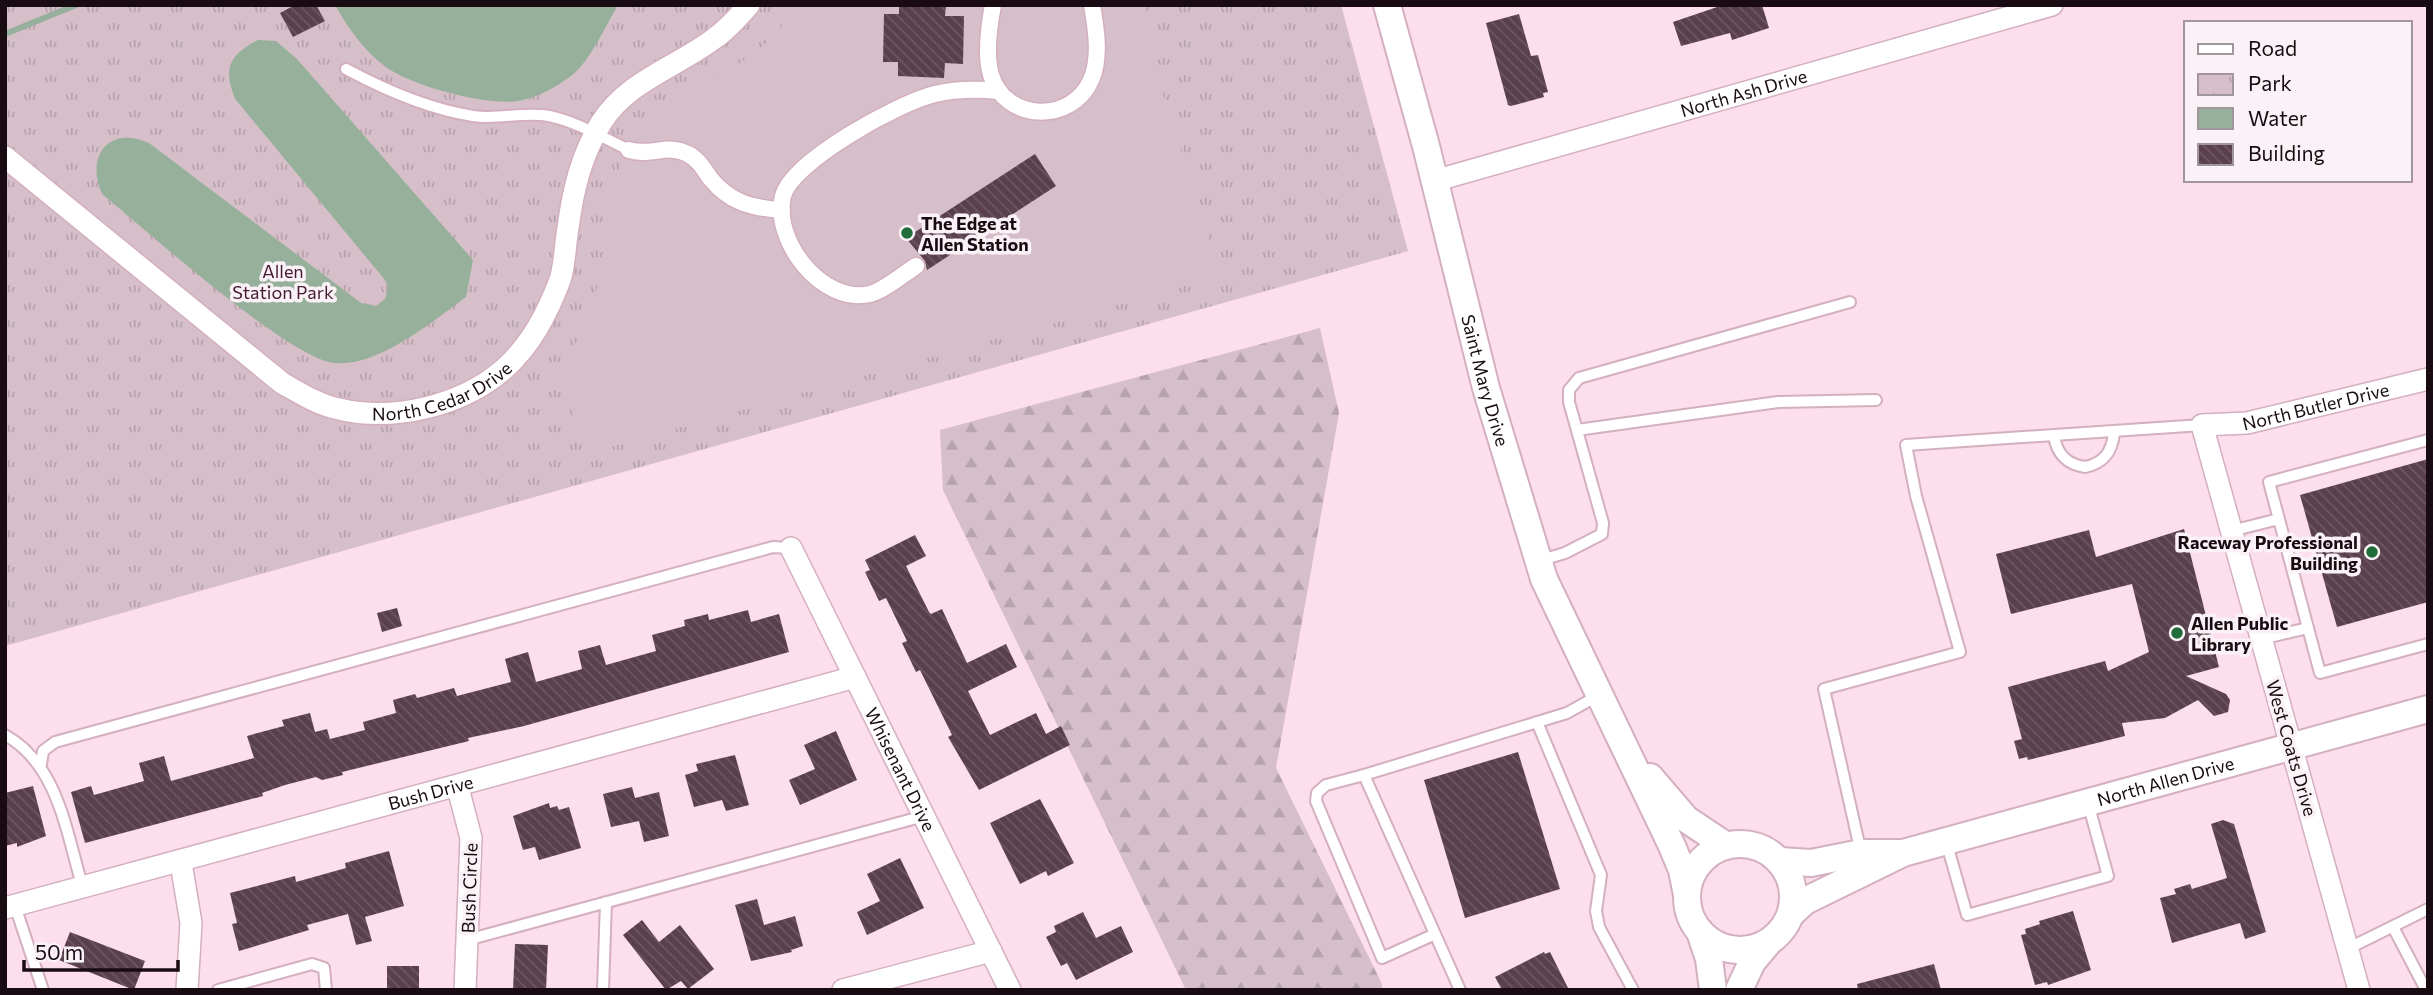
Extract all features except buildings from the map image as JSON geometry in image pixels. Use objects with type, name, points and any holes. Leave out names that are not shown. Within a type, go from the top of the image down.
[{"type":"street","name":"North Cedar Drive","points":[[5,157],[282,383],[312,400],[338,409],[369,414],[404,412],[437,404],[502,370],[542,321],[561,277],[579,166],[596,133],[621,99],[639,84],[714,39],[749,5]]},
{"type":"street","points":[[993,5],[989,58],[991,75],[999,91],[1017,106],[1041,113],[1071,104],[1083,93],[1092,79],[1095,63],[1092,5]]},
{"type":"street","name":"Saint Mary Drive","points":[[1387,5],[1486,388],[1538,561],[1570,638],[1623,742],[1682,870],[1687,895]]},
{"type":"street","name":"North Ash Drive","points":[[1434,181],[2052,5]]},
{"type":"street","points":[[916,266],[873,293],[850,294],[829,287],[811,273],[786,234],[782,210],[783,195],[792,178],[806,164],[897,106],[947,92],[999,91]]},
{"type":"street","points":[[629,150],[649,154],[674,149],[686,153],[697,161],[724,193],[737,202],[752,208],[782,210]]},
{"type":"street","name":"North Butler Drive","points":[[2202,425],[2247,423],[2428,379]]},
{"type":"street","name":"West Coats Drive","points":[[2202,425],[2359,990]]},
{"type":"street","name":"Whisenant Drive","points":[[791,548],[1010,990]]},
{"type":"street","name":"Bush Drive","points":[[10,907],[458,788],[855,677]]},
{"type":"street","name":"North Allen Drive","points":[[1792,912],[1805,901],[1903,853],[2428,709]]},
{"type":"street","name":"Saint Mary Drive","points":[[1623,742],[1686,820],[1725,845]]},
{"type":"street","name":"Bush Circle","points":[[458,788],[471,838],[466,990]]},
{"type":"street","points":[[1713,990],[1709,959],[1688,908],[1690,879],[1698,864],[1710,852],[1725,845],[1755,845],[1780,861],[1793,885],[1792,912],[1778,935],[1752,962],[1739,990]]},
{"type":"street","name":"North Allen Drive","points":[[1780,861],[1811,863],[1861,853],[1903,853]]},
{"type":"street","points":[[181,863],[191,914],[187,990]]},
{"type":"street","points":[[1700,932],[1711,942],[1739,950],[1768,943]]},
{"type":"street","points":[[843,990],[871,986],[991,951]]},
{"type":"lane","points":[[346,69],[442,108],[474,116],[550,116],[596,133],[629,150]]},
{"type":"lane","points":[[1538,561],[1564,553],[1602,534],[1603,523],[1569,402],[1569,390],[1578,378],[1850,302]]},
{"type":"lane","points":[[1577,430],[1778,402],[1876,400]]},
{"type":"lane","points":[[1861,853],[1824,689],[1960,652],[1916,496],[1906,445],[2202,425]]},
{"type":"lane","points":[[2054,436],[2055,446],[2065,460],[2085,467],[2105,458],[2113,444],[2114,433]]},
{"type":"lane","points":[[2428,440],[2269,482],[2320,673],[2428,644]]},
{"type":"lane","points":[[2231,531],[2279,519]]},
{"type":"lane","points":[[41,764],[43,751],[55,742],[772,547],[791,548]]},
{"type":"lane","points":[[2261,639],[2308,628]]},
{"type":"lane","points":[[1433,935],[1382,958],[1316,801],[1317,793],[1326,785],[1567,713],[1599,695]]},
{"type":"lane","points":[[1537,722],[1601,875],[1596,911],[1599,927],[1633,990]]},
{"type":"lane","points":[[5,735],[23,745],[41,764],[53,788],[83,888]]},
{"type":"lane","points":[[1364,775],[1433,935],[1460,990]]},
{"type":"lane","points":[[1946,841],[1967,915],[2108,876],[2088,803]]},
{"type":"lane","points":[[467,940],[924,816]]},
{"type":"lane","points":[[603,990],[606,902]]},
{"type":"lane","points":[[10,907],[43,990]]},
{"type":"lane","points":[[2347,949],[2428,909]]},
{"type":"lane","points":[[2393,927],[2426,990]]},
{"type":"lane","points":[[218,990],[312,964],[324,968],[326,990]]},
{"type":"green space","name":"Allen Station Park","points":[[5,5],[1341,5],[1408,251],[5,646]]},
{"type":"green space","name":"The Edge at Allen Station","points":[[795,5],[1142,5],[1152,16],[1153,63],[1221,276],[589,453],[556,373],[580,336],[592,305],[600,277],[618,172],[631,147],[648,126],[761,47],[780,28]]},
{"type":"green space","points":[[1320,328],[1339,413],[1276,768],[1382,984],[1382,990],[1186,990],[943,490],[940,430]]},
{"type":"water","points":[[335,5],[618,5],[591,53],[571,76],[532,97],[504,102],[450,93],[398,74],[378,61],[364,46]]},
{"type":"water","points":[[258,40],[276,41],[297,59],[473,260],[466,297],[404,341],[368,358],[351,363],[334,363],[313,356],[284,339],[217,290],[102,194],[97,180],[99,156],[112,141],[135,138],[149,143],[361,303],[376,306],[385,299],[388,287],[385,280],[236,100],[229,80],[231,64],[240,51]]},
{"type":"waterway","points":[[5,34],[76,5]]},
{"type":"place","name":"The Edge at Allen Station","points":[[907,233]]},
{"type":"place","name":"Raceway Professional Building","points":[[2372,552]]},
{"type":"place","name":"Allen Public Library","points":[[2177,633]]}]
